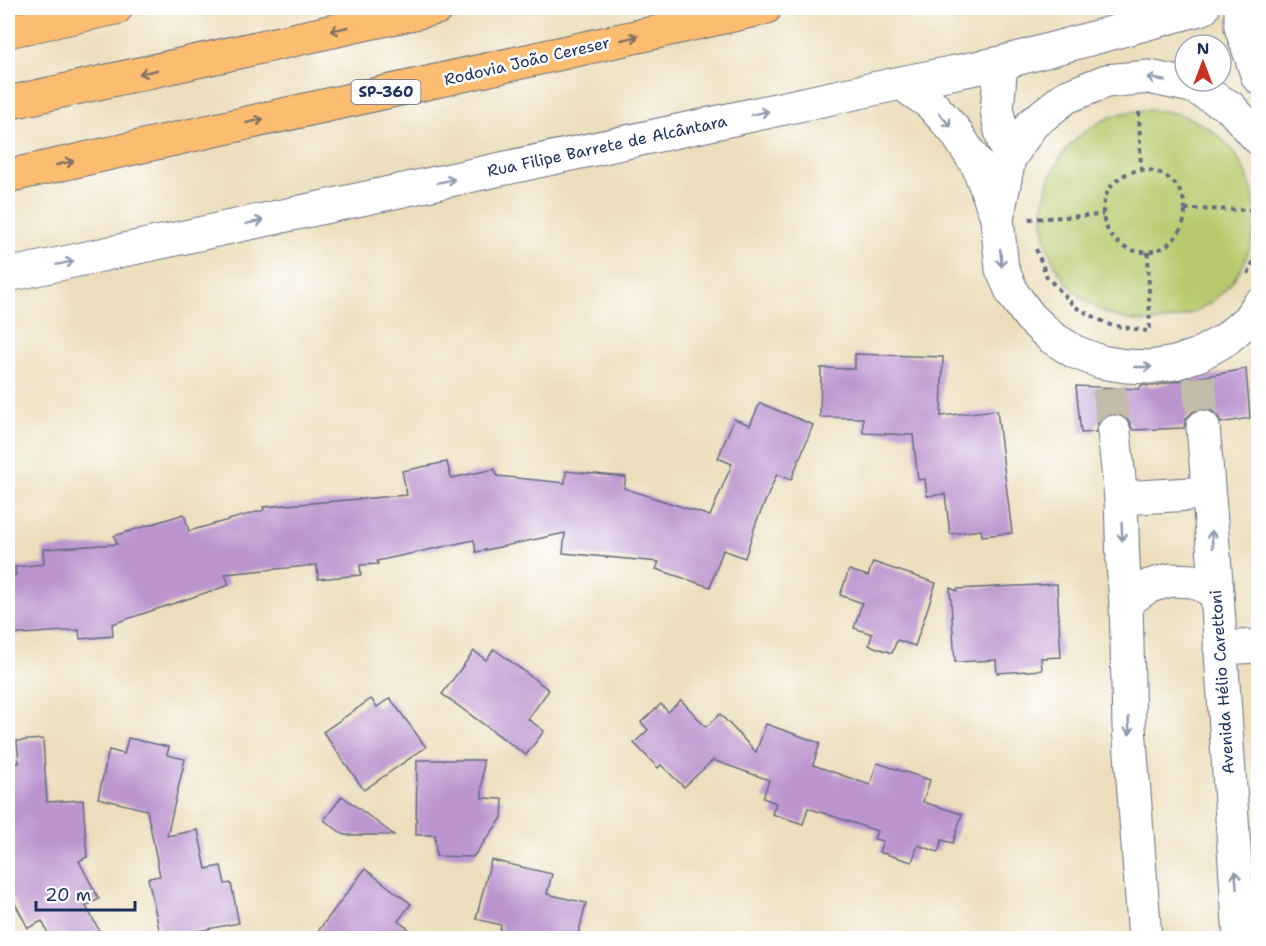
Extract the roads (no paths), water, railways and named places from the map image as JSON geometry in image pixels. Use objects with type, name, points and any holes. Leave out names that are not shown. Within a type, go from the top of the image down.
[{"type":"highway","points":[[8,31],[116,8]]},
{"type":"highway","points":[[8,103],[437,8]]},
{"type":"highway","name":"Rodovia João Cereser","points":[[8,176],[765,8]]},
{"type":"street","name":"Rua Filipe Barrete de Alcântara","points":[[8,275],[1001,63],[1203,8]]},
{"type":"street","points":[[1240,8],[1241,27],[1258,77]]},
{"type":"street","points":[[1001,63],[997,111],[1009,159]]},
{"type":"street","points":[[997,219],[1009,159],[1032,124],[1066,97],[1106,81],[1149,77],[1192,86],[1230,107],[1256,151]]},
{"type":"street","points":[[901,83],[932,104],[955,131],[978,166],[997,219],[1002,268],[1013,294],[1030,317],[1051,337],[1105,375],[1126,366],[1150,367],[1175,363],[1199,366],[1248,320],[1252,293]]},
{"type":"street","name":"Avenida Hélio Carettoni","points":[[1203,427],[1217,593],[1240,939]]},
{"type":"street","points":[[1114,432],[1126,602],[1129,727],[1145,939]]},
{"type":"street","points":[[1120,498],[1208,493]]},
{"type":"street","points":[[1126,602],[1149,586],[1171,580],[1194,581],[1217,593]]},
{"type":"street","points":[[1220,648],[1258,646]]},
{"type":"tunnel","points":[[1199,377],[1203,427]]},
{"type":"tunnel","points":[[1109,388],[1114,432]]}]
